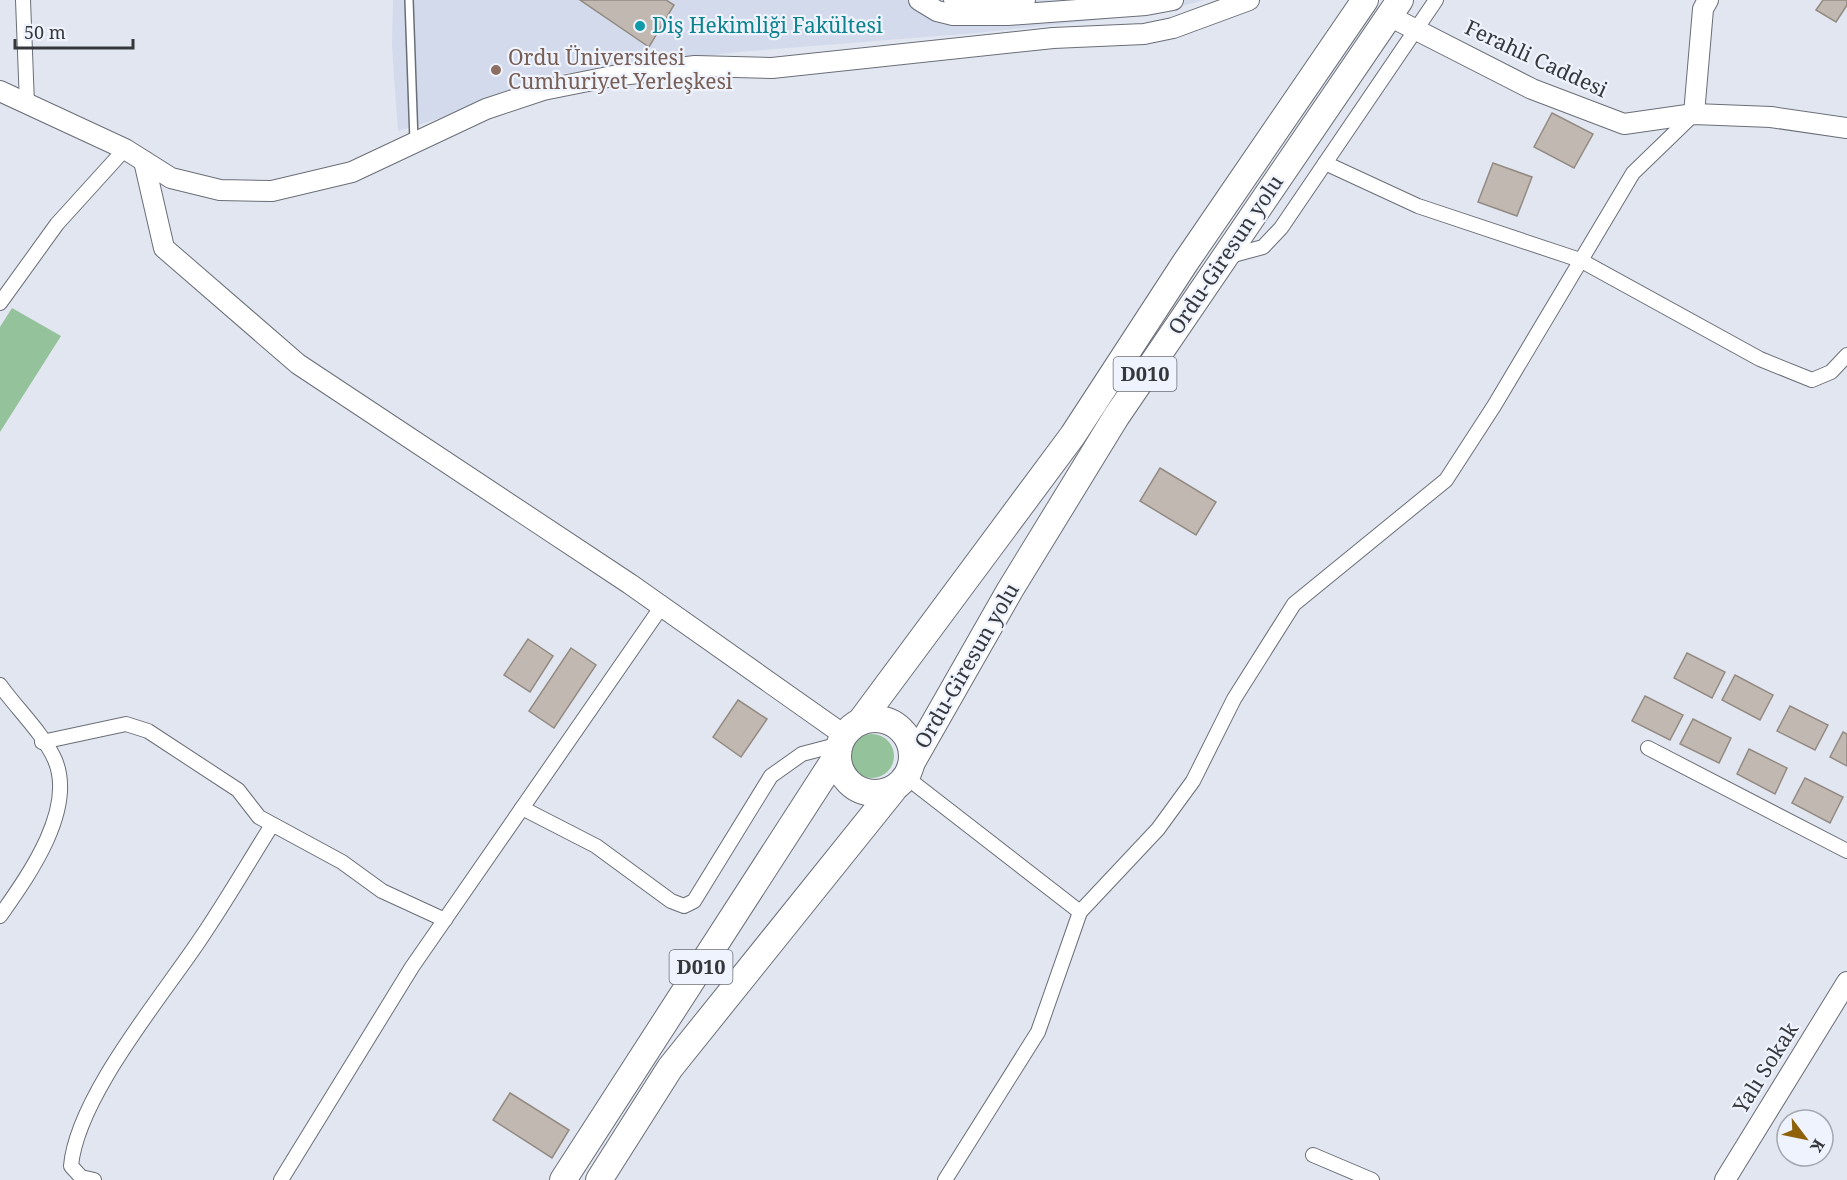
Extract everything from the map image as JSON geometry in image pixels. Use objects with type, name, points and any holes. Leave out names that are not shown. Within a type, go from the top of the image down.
[{"type":"highway","name":"Ordu-Giresun yolu","points":[[563,1180],[845,739],[1073,435],[1363,0]]},
{"type":"highway","name":"Ordu-Giresun yolu","points":[[599,1180],[670,1068],[904,776],[1010,590],[1116,417],[1394,8]]},
{"type":"highway","points":[[882,719],[903,730],[909,739],[904,776],[881,793],[868,793],[855,788],[839,767],[845,739],[882,719]]},
{"type":"street","points":[[23,0],[27,104]]},
{"type":"street","points":[[919,0],[937,11],[953,15],[1008,15],[1146,5],[1173,0]]},
{"type":"street","points":[[967,1],[1025,0]]},
{"type":"street","points":[[0,92],[126,149],[171,178],[220,190],[272,191],[352,172],[486,109],[543,90],[613,76],[694,66],[771,68],[1053,38],[1144,34],[1173,28],[1249,0]]},
{"type":"street","points":[[1224,258],[1263,247],[1281,228],[1436,0]]},
{"type":"street","points":[[945,1180],[1038,1032],[1080,912],[1158,829],[1192,781],[1234,699],[1294,604],[1446,480],[1494,406],[1633,172],[1694,114],[1703,9],[1707,0]]},
{"type":"street","name":"Ferahli Caddesi","points":[[1394,8],[1415,28],[1532,89],[1624,124],[1694,114],[1771,117],[1847,128]]},
{"type":"street","points":[[0,303],[57,224],[126,149]]},
{"type":"street","points":[[144,161],[164,248],[298,364],[662,606],[845,739]]},
{"type":"street","points":[[1325,163],[1418,206],[1580,260],[1760,359],[1812,380],[1831,372],[1847,355]]},
{"type":"street","points":[[281,1180],[406,977],[662,606]]},
{"type":"street","points":[[0,685],[54,759],[62,798],[51,831],[0,916]]},
{"type":"street","points":[[42,742],[126,724],[148,731],[238,790],[259,817],[342,862],[382,891],[445,920]]},
{"type":"street","points":[[522,808],[596,846],[671,901],[684,906],[694,901],[771,776],[802,754],[845,739]]},
{"type":"street","points":[[1648,748],[1847,851]]},
{"type":"street","points":[[904,776],[1080,912]]},
{"type":"street","points":[[94,1180],[81,1177],[71,1166],[72,1151],[100,1085],[201,939],[272,825]]},
{"type":"street","name":"Yalı Sokak","points":[[1725,1180],[1847,982]]},
{"type":"street","points":[[1313,1155],[1372,1180]]},
{"type":"lane","points":[[410,0],[414,144]]},
{"type":"shaded area","name":"Ordu Üniversitesi Cumhuriyet Yerleşkesi","points":[[393,0],[1205,0],[1145,15],[976,33],[738,52],[551,75],[450,115],[398,131],[392,47]]},
{"type":"green space","points":[[12,308],[61,336],[0,432],[0,327]]},
{"type":"green space","points":[[872,734],[881,735],[888,740],[893,747],[893,765],[888,772],[881,777],[872,778],[863,777],[856,772],[851,765],[850,756],[851,747],[856,740],[863,735]]},
{"type":"building","name":"Diş Hekimliği Fakültesi","points":[[580,0],[666,0],[674,5],[649,47]]},
{"type":"building","points":[[1823,0],[1847,0],[1847,5],[1836,22],[1816,10]]},
{"type":"building","points":[[1552,113],[1593,134],[1574,168],[1534,147]]},
{"type":"building","points":[[1493,163],[1532,177],[1517,216],[1478,202]]},
{"type":"building","points":[[1160,468],[1216,502],[1196,535],[1140,501]]},
{"type":"building","points":[[528,639],[553,656],[530,692],[504,675]]},
{"type":"building","points":[[571,648],[596,665],[554,728],[529,711]]},
{"type":"building","points":[[1687,653],[1725,672],[1712,698],[1674,678]]},
{"type":"building","points":[[1735,675],[1773,695],[1760,720],[1722,700]]},
{"type":"building","points":[[1645,696],[1683,715],[1670,740],[1632,721]]},
{"type":"building","points":[[738,700],[767,719],[741,757],[713,737]]},
{"type":"building","points":[[1790,706],[1828,725],[1815,750],[1777,731]]},
{"type":"building","points":[[1693,719],[1731,738],[1719,763],[1680,744]]},
{"type":"building","points":[[1843,732],[1847,734],[1847,766],[1830,757]]},
{"type":"building","points":[[1749,749],[1787,768],[1775,794],[1737,774]]},
{"type":"building","points":[[1805,778],[1843,797],[1830,823],[1792,803]]},
{"type":"building","points":[[510,1093],[569,1130],[552,1158],[493,1120]]},
{"type":"place","name":"Diş Hekimliği Fakültesi","points":[[640,26]]},
{"type":"place","name":"Ordu Üniversitesi Cumhuriyet Yerleşkesi","points":[[496,70]]}]
